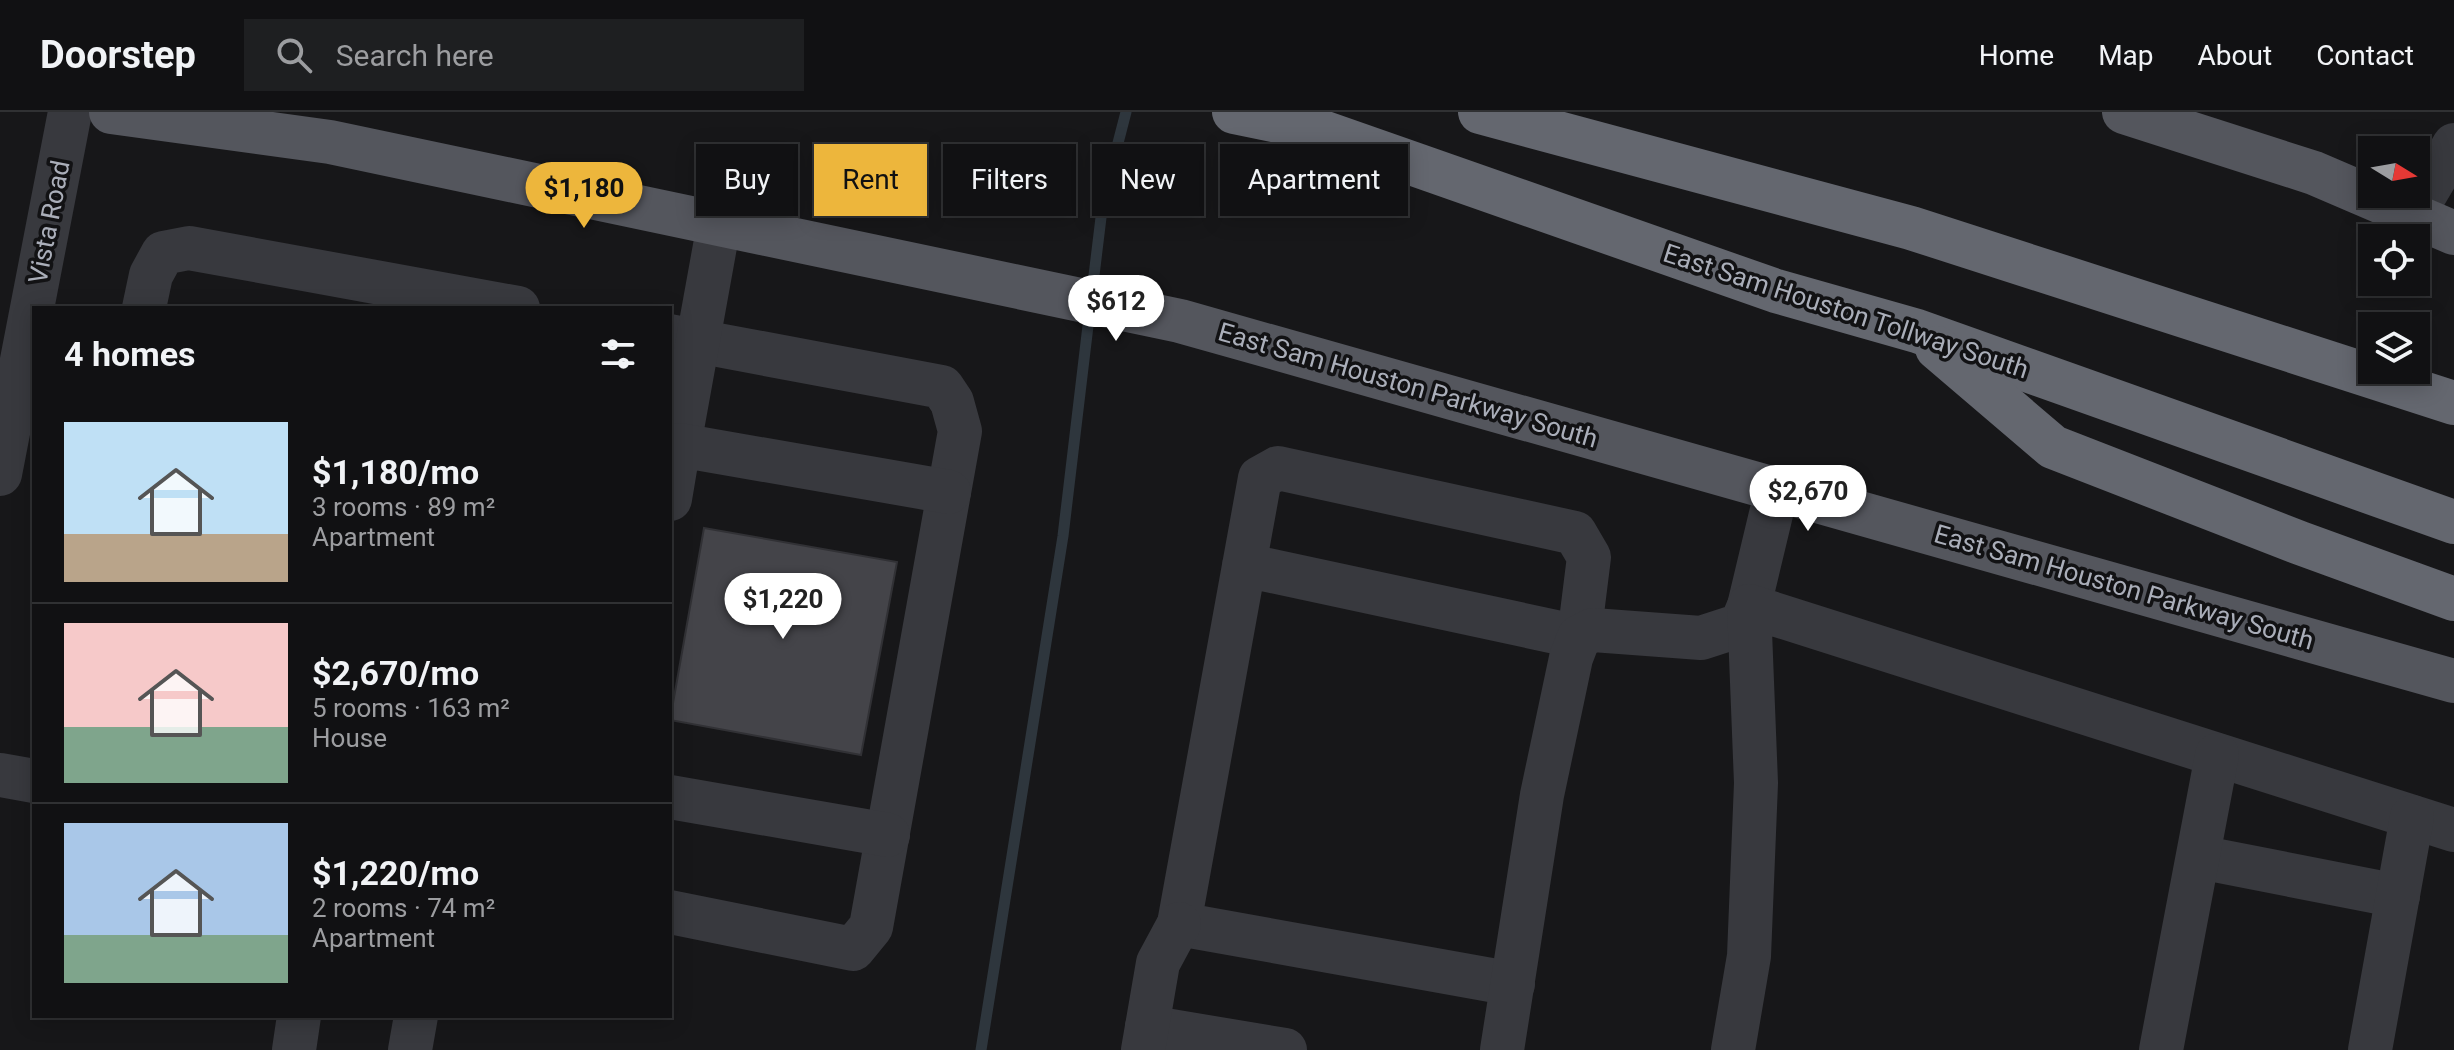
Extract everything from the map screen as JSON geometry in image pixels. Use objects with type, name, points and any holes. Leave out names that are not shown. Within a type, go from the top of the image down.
[{"type":"highway","name":"East Sam Houston Tollway South","points":[[1234,112],[1311,128],[1776,291],[1917,331],[2454,522]]},
{"type":"highway","points":[[1480,112],[1911,228],[2454,403]]},
{"type":"highway","points":[[2204,324],[2358,362]]},
{"type":"highway","points":[[1917,331],[2053,447],[2454,599]]},
{"type":"highway","points":[[2430,379],[2454,385]]},
{"type":"main road","name":"East Sam Houston Parkway South","points":[[111,112],[330,142],[1180,321],[2454,681]]},
{"type":"main road","points":[[282,112],[330,142]]},
{"type":"main road","points":[[2124,112],[2314,173],[2454,233]]},
{"type":"street","name":"Vista Road","points":[[36,306],[70,112]]},
{"type":"street","points":[[2413,215],[2454,145]]},
{"type":"street","points":[[672,472],[684,338],[719,224]]},
{"type":"street","points":[[144,306],[151,275],[163,253],[189,248],[507,306]]},
{"type":"street","name":"Vista Road","points":[[0,474],[31,332]]},
{"type":"street","points":[[672,912],[853,949],[871,927],[960,431],[952,402],[942,387],[684,338]]},
{"type":"street","points":[[674,444],[949,492]]},
{"type":"street","points":[[1285,1050],[1145,1038],[1158,963],[1179,924],[1260,478],[1278,468],[1575,533],[1589,557],[1579,637],[1571,658],[1542,795],[1502,1050]]},
{"type":"street","points":[[1244,565],[1579,637],[1593,630],[1701,638],[1741,625],[1749,606],[1777,489]]},
{"type":"street","points":[[1749,606],[2454,830]]},
{"type":"street","points":[[1733,1050],[1749,956],[1756,783],[1749,606]]},
{"type":"street","points":[[2161,1050],[2217,755]]},
{"type":"street","points":[[0,775],[32,781]]},
{"type":"street","points":[[672,797],[888,835]]},
{"type":"street","points":[[2370,1050],[2412,817]]},
{"type":"street","points":[[2199,857],[2398,896]]},
{"type":"street","points":[[1179,924],[1513,984]]},
{"type":"street","points":[[294,1050],[299,1018]]},
{"type":"street","points":[[410,1050],[416,1018]]},
{"type":"building","points":[[704,528],[897,562],[861,755],[672,720]]},
{"type":"waterway","points":[[1092,292],[1103,201],[1126,112]]},
{"type":"waterway","points":[[981,1050],[1063,536],[1090,309]]}]
